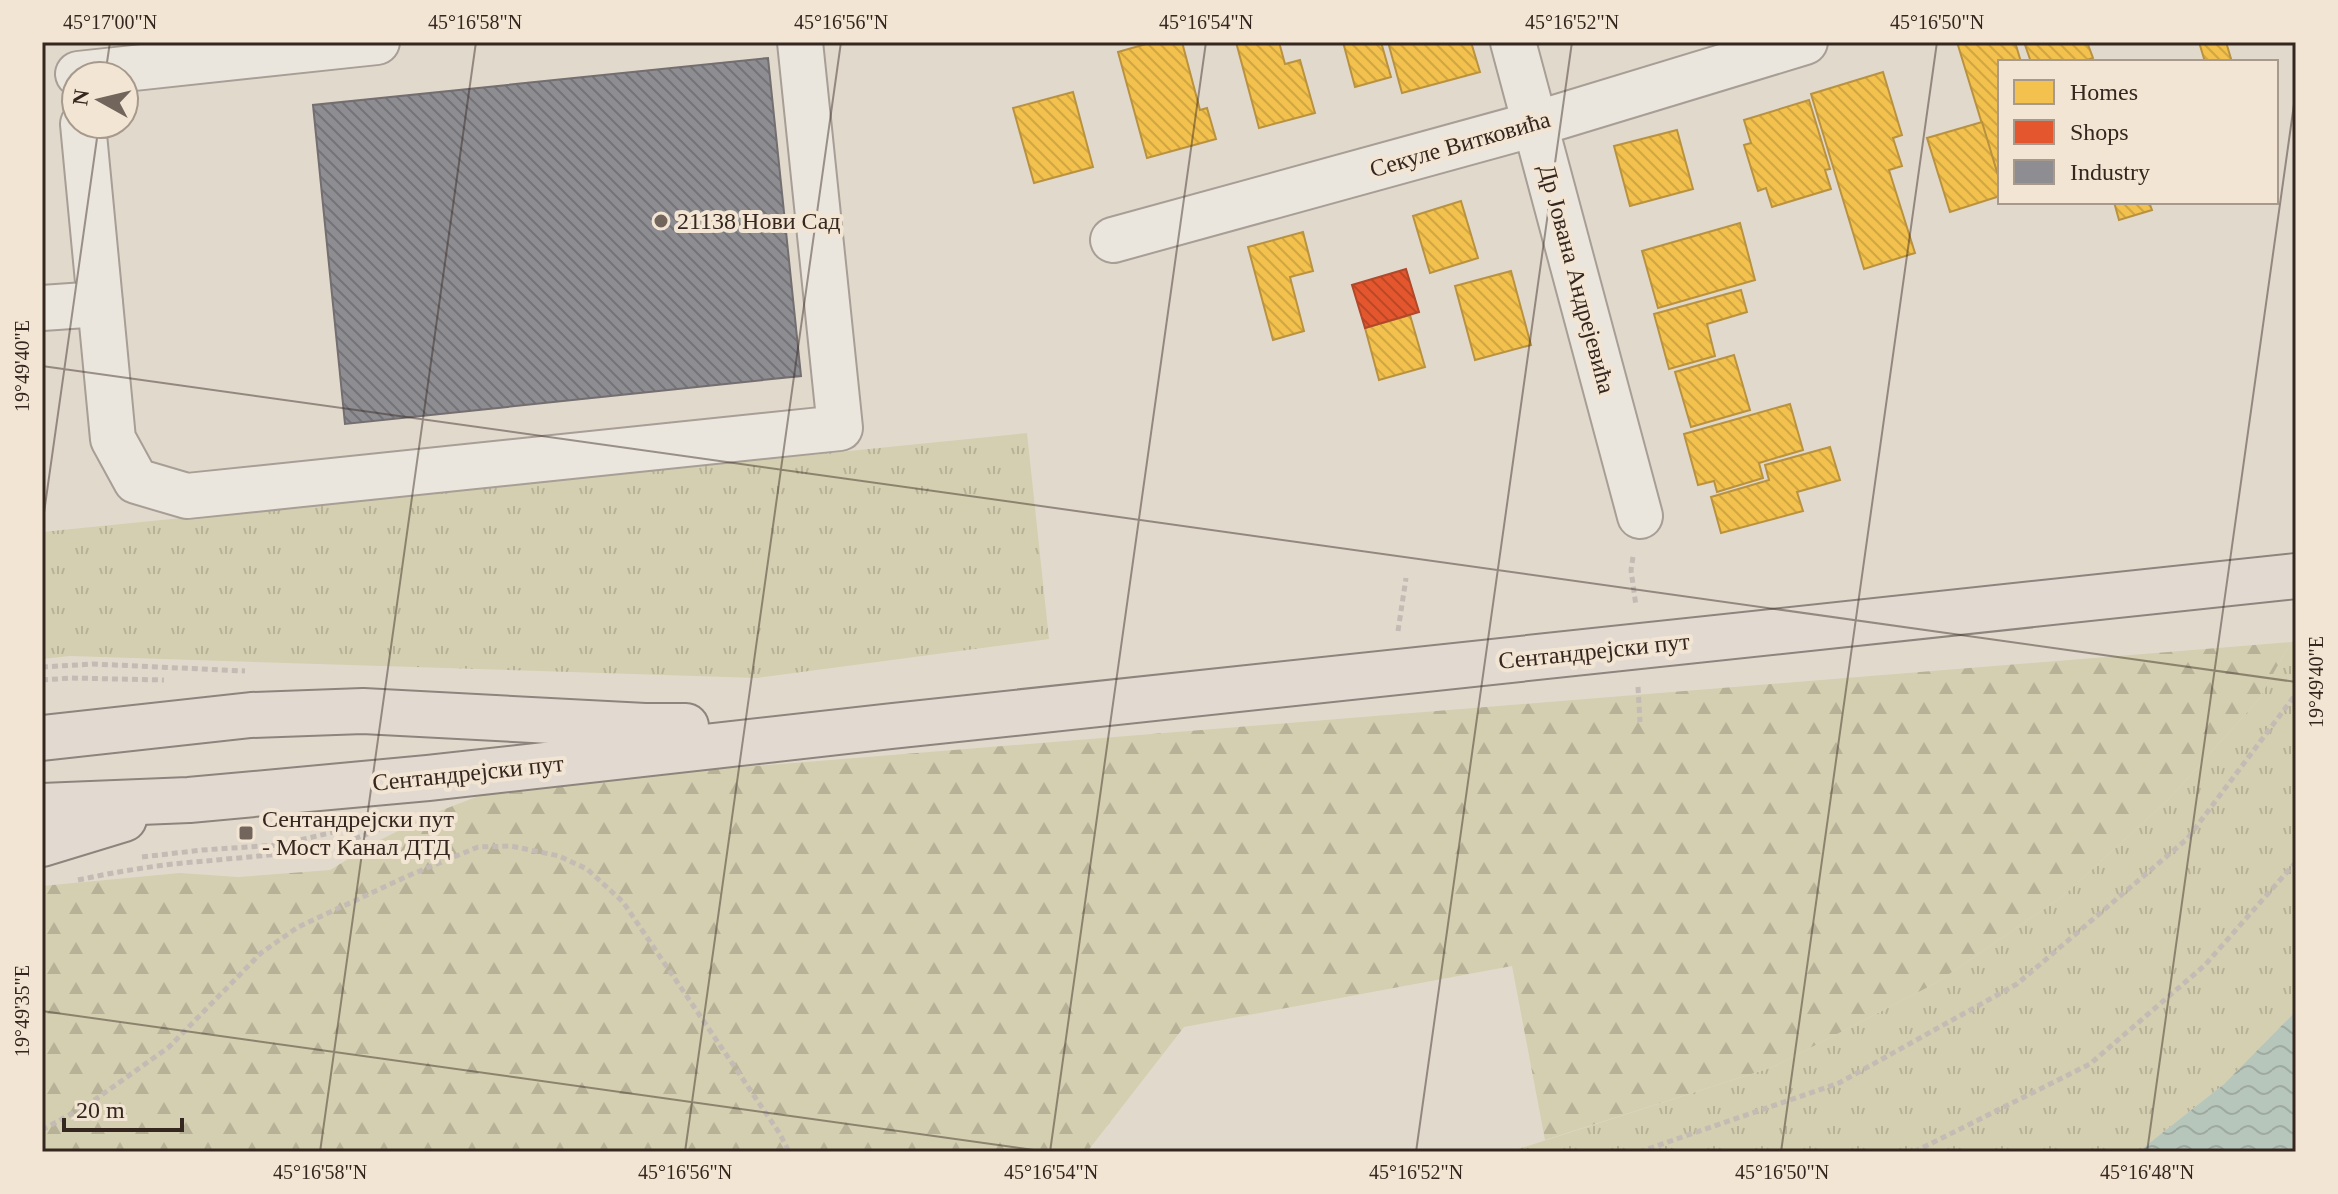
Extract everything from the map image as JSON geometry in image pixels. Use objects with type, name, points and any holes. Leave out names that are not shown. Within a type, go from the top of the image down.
[{"type":"main road","name":"Сентандрејски пут","points":[[42,806],[189,800],[428,778],[2296,576]]},
{"type":"main road","name":"Сентандрејски пут","points":[[42,738],[220,718],[363,711],[645,726],[892,726]]},
{"type":"main road","points":[[42,844],[189,800]]},
{"type":"street","points":[[132,60],[377,42]]},
{"type":"street","points":[[85,140],[113,439],[136,481],[187,496],[840,428],[800,42]]},
{"type":"street","name":"Др Јована Андрејевића","points":[[1513,42],[1640,516]]},
{"type":"street","name":"Секуле Витковића","points":[[1113,240],[1535,124],[1805,42]]},
{"type":"street","points":[[42,308],[100,304]]},
{"type":"path","points":[[1631,570],[1636,607]]},
{"type":"path","points":[[1398,631],[1406,578]]},
{"type":"path","points":[[1637,678],[1640,722]]},
{"type":"path","points":[[1639,1152],[1839,1083],[2017,984],[2187,839],[2296,694]]},
{"type":"path","points":[[140,857],[278,845],[347,828]]},
{"type":"path","points":[[42,1130],[89,1104],[169,1047],[261,953],[298,927],[478,847],[511,846],[559,856],[587,869],[623,902],[780,1134],[789,1152]]},
{"type":"path","points":[[1914,1152],[2090,1064],[2204,966],[2296,862]]},
{"type":"green space","points":[[1027,433],[1049,639],[757,678],[70,656],[42,659],[42,532]]},
{"type":"green space","points":[[2296,641],[2296,1011],[2224,1084],[2138,1152],[1509,1152],[1773,1067],[1936,983],[2063,896],[2168,800],[2259,699],[2291,642]]},
{"type":"green space","points":[[2291,642],[2259,699],[2168,800],[2063,896],[1936,983],[1773,1067],[1545,1140],[1512,966],[1184,1027],[1087,1152],[42,1152],[42,886],[180,873],[238,877],[330,870],[432,814],[494,790],[682,772]]},
{"type":"water","points":[[2296,1011],[2296,1152],[2138,1152],[2224,1084]]},
{"type":"building: Homes","points":[[1153,42],[1182,42],[1200,110],[1207,108],[1216,139],[1147,158],[1118,52]]},
{"type":"building: Homes","points":[[1236,42],[1279,42],[1285,64],[1300,60],[1315,113],[1259,128]]},
{"type":"building: Homes","points":[[1343,42],[1381,42],[1391,77],[1355,87]]},
{"type":"building: Homes","points":[[1388,42],[1471,42],[1480,72],[1402,93]]},
{"type":"building: Homes","points":[[1957,42],[2015,42],[2020,60],[1998,60],[1997,173]]},
{"type":"building: Homes","points":[[2024,42],[2087,42],[2093,58],[2087,60],[2030,60]]},
{"type":"building: Homes","points":[[2199,42],[2226,42],[2231,60],[2204,60]]},
{"type":"building: Homes","points":[[1883,72],[1902,135],[1893,138],[1902,166],[1889,170],[1915,253],[1864,269],[1811,94]]},
{"type":"building: Homes","points":[[1073,92],[1093,167],[1034,183],[1013,108]]},
{"type":"building: Homes","points":[[1809,100],[1830,169],[1825,170],[1831,189],[1772,207],[1766,188],[1758,191],[1744,145],[1751,143],[1744,120]]},
{"type":"building: Homes","points":[[1982,122],[1998,175],[1998,197],[1950,212],[1927,138]]},
{"type":"building: Homes","points":[[1677,130],[1693,189],[1630,206],[1614,146]]},
{"type":"building: Homes","points":[[1461,201],[1478,258],[1430,273],[1413,216]]},
{"type":"building: Homes","points":[[2115,204],[2150,204],[2152,210],[2119,220]]},
{"type":"building: Homes","points":[[1740,223],[1755,280],[1658,308],[1642,251]]},
{"type":"building: Homes","points":[[1303,232],[1313,271],[1290,277],[1304,331],[1273,340],[1248,247]]},
{"type":"building: Homes","points":[[1511,271],[1531,345],[1475,360],[1455,286]]},
{"type":"building: Homes","points":[[1741,290],[1747,312],[1707,324],[1715,356],[1669,369],[1654,314]]},
{"type":"building: Homes","points":[[1410,315],[1425,367],[1379,380],[1365,328]]},
{"type":"building: Homes","points":[[1734,355],[1750,410],[1691,427],[1675,372]]},
{"type":"building: Homes","points":[[1790,404],[1803,450],[1759,463],[1763,478],[1717,492],[1714,481],[1698,485],[1684,434]]},
{"type":"building: Homes","points":[[1830,447],[1840,480],[1797,492],[1803,511],[1721,533],[1711,497],[1769,480],[1765,465]]},
{"type":"building: Shops","points":[[1406,269],[1419,312],[1365,328],[1352,285]]},
{"type":"building: Industry","points":[[768,58],[801,376],[345,424],[313,105]]},
{"type":"place","name":"21138 Нови Сад","points":[[661,221]]},
{"type":"place","name":"Сентандрејски пут - Мост Канал ДТД","points":[[246,833]]}]
